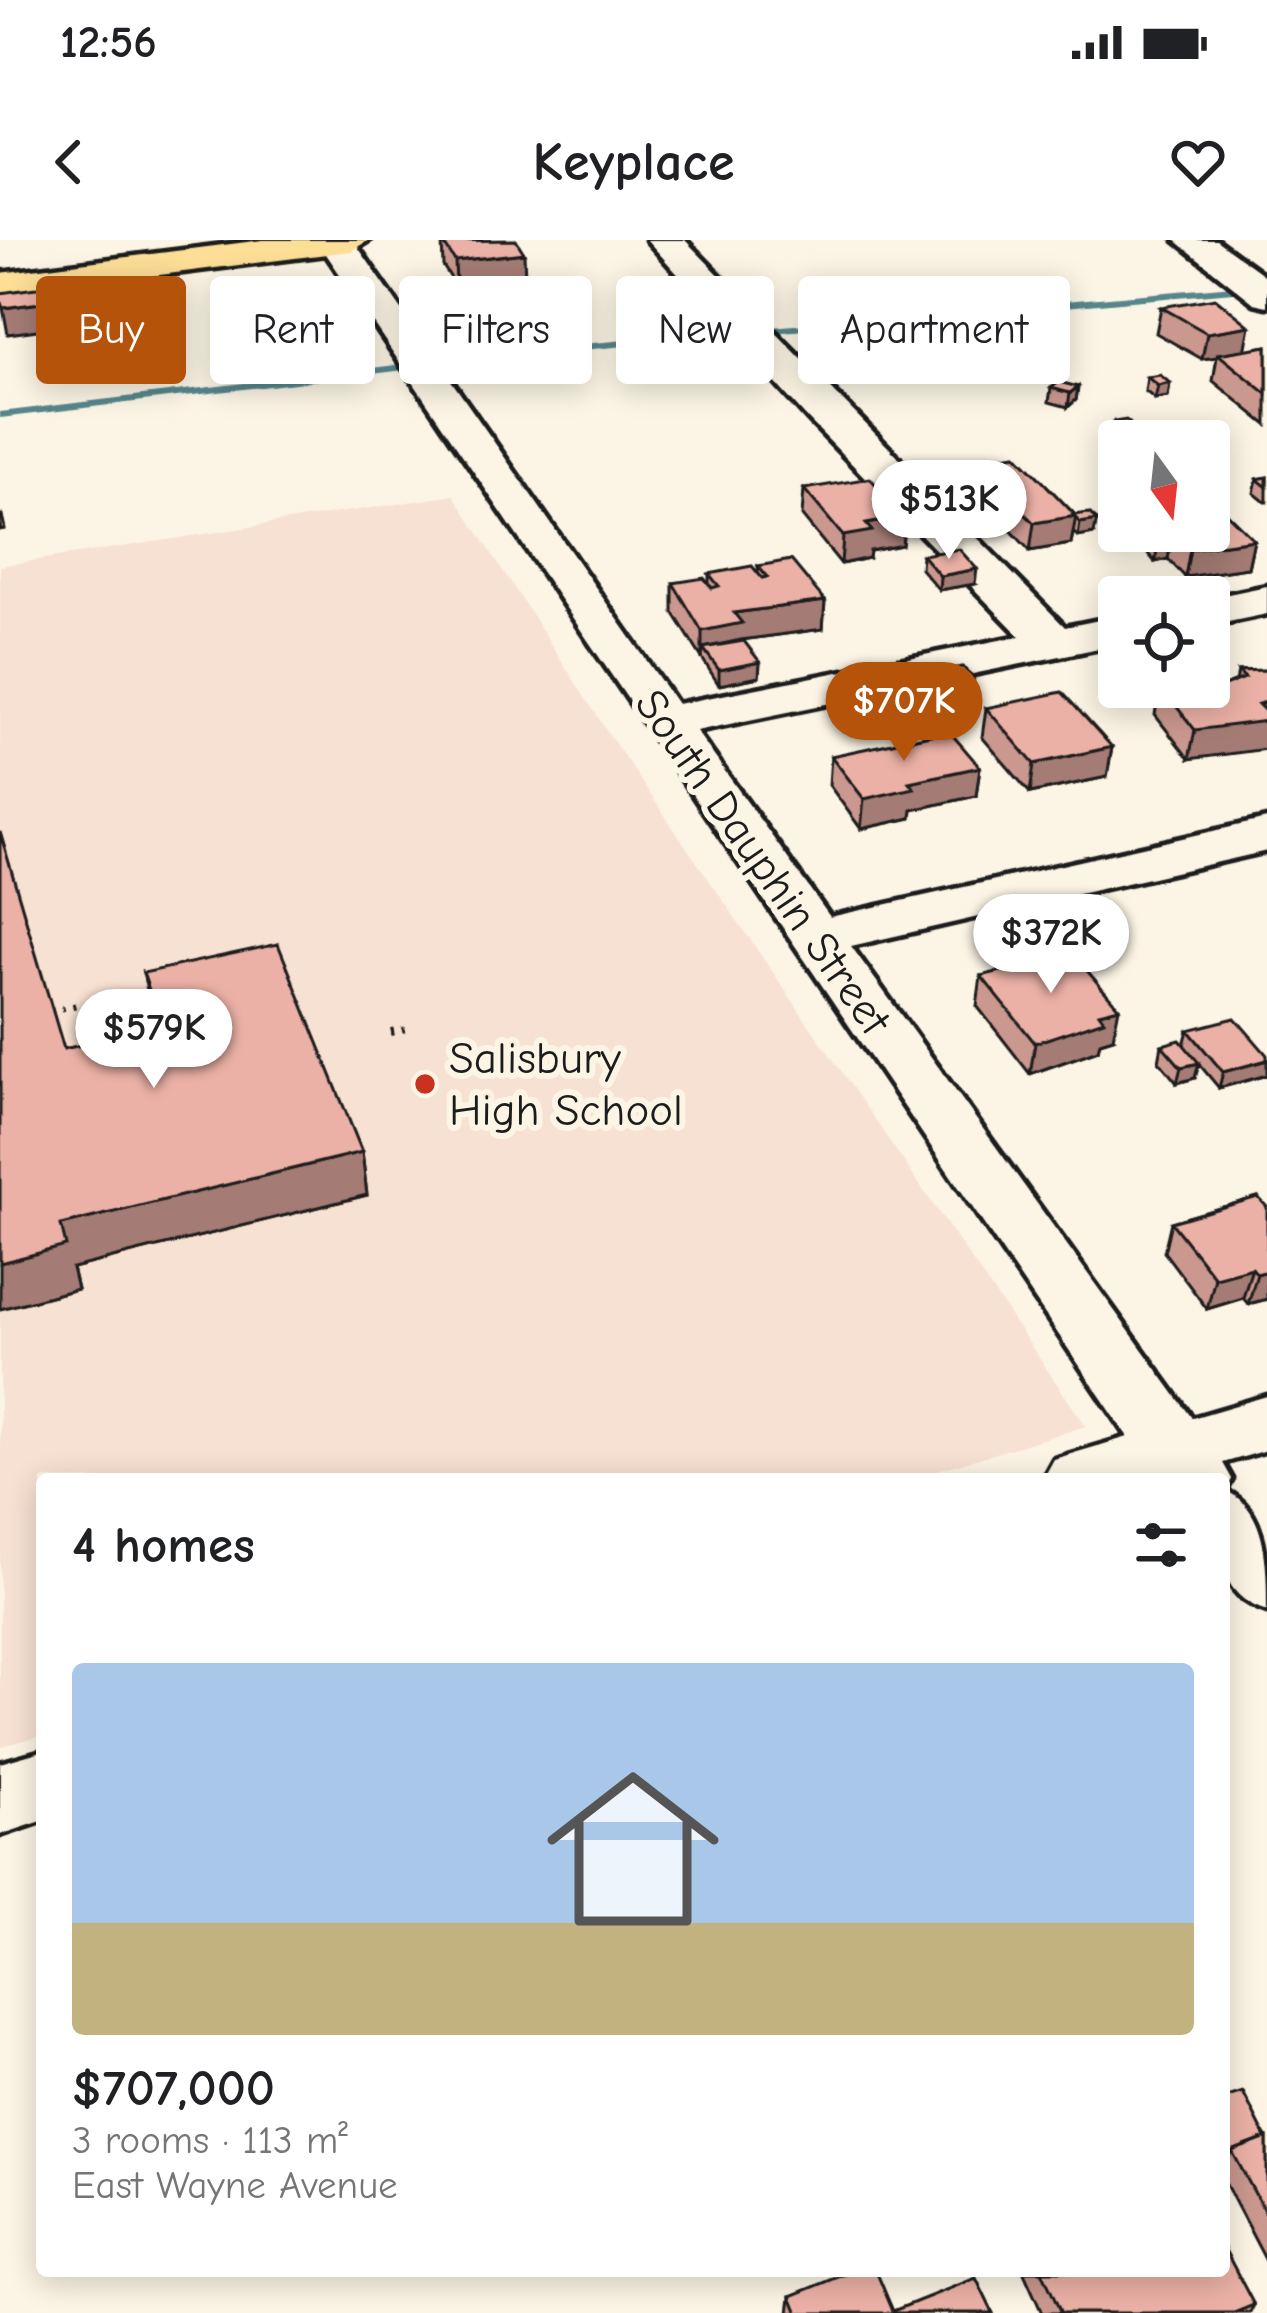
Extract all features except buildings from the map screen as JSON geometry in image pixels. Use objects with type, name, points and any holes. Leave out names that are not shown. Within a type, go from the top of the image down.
[{"type":"main road","points":[[0,284],[270,245],[344,241]]},
{"type":"street","points":[[665,240],[1054,644]]},
{"type":"street","points":[[1192,240],[1267,295]]},
{"type":"street","name":"South Dauphin Street","points":[[344,241],[419,366],[1186,1465]]},
{"type":"street","points":[[1230,608],[1267,600]]},
{"type":"street","points":[[664,722],[1098,635]]},
{"type":"street","points":[[815,937],[1267,835]]},
{"type":"street","points":[[1125,1473],[1186,1465],[1267,1423]]},
{"type":"street","points":[[1230,1528],[1267,1581]]},
{"type":"street","points":[[0,1799],[36,1788]]},
{"type":"path","points":[[51,1011],[82,1004]]},
{"type":"path","points":[[392,1032],[409,1029]]},
{"type":"shaded area","name":"Salisbury High School","points":[[454,495],[614,742],[1086,1426],[928,1473],[36,1473],[36,1737],[0,1747],[0,566]]},
{"type":"waterway","points":[[0,415],[548,350],[1267,286]]},
{"type":"place","name":"Salisbury High School","points":[[425,1084]]}]
